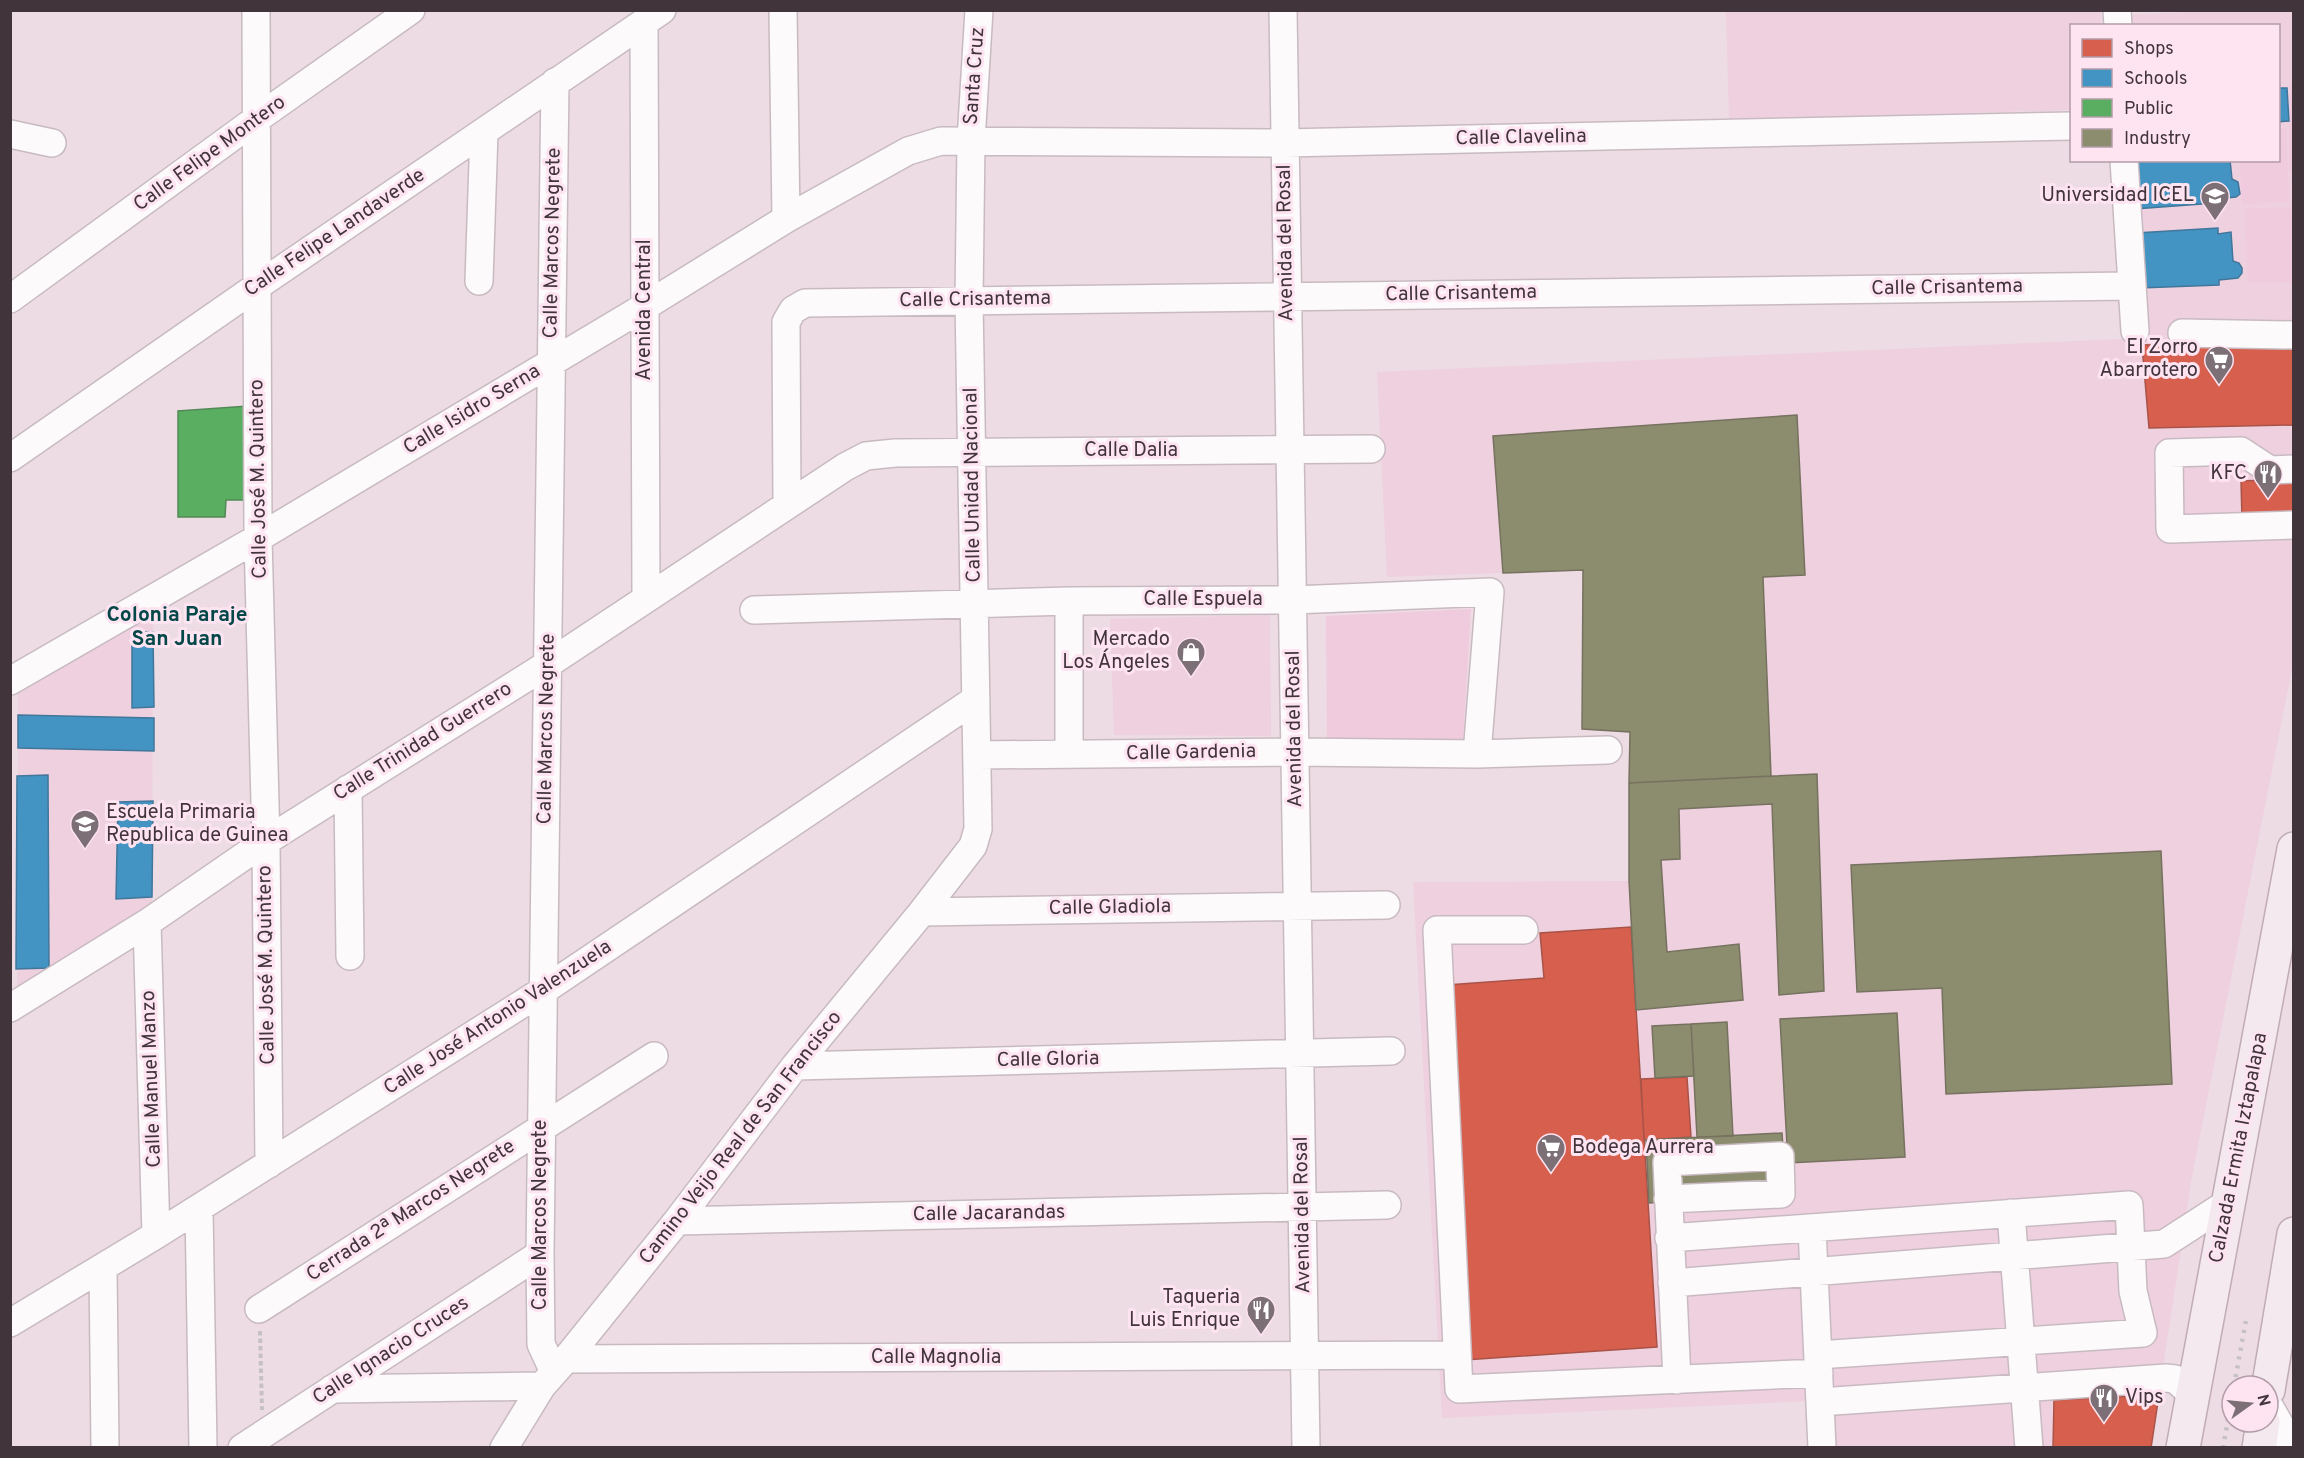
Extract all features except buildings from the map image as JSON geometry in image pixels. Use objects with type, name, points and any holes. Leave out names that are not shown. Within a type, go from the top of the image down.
[{"type":"main road","name":"Calzada Ermita Iztapalapa","points":[[2183,1448],[2294,849]]},
{"type":"main road","points":[[2271,1374],[2294,1234]]},
{"type":"street","name":"Calle José M. Quintero","points":[[256,10],[258,538],[266,841],[269,1164]]},
{"type":"street","name":"Calle Felipe Montero","points":[[10,299],[258,118],[411,10]]},
{"type":"street","points":[[783,10],[786,219]]},
{"type":"street","name":"Santa Cruz","points":[[971,141],[979,10]]},
{"type":"street","name":"Avenida del Rosal","points":[[1283,10],[1306,1448]]},
{"type":"street","name":"Calle Felipe Landaverde","points":[[10,458],[256,287],[653,17]]},
{"type":"street","name":"Avenida Central","points":[[646,598],[644,308],[653,17]]},
{"type":"street","name":"Calle Marcos Negrete","points":[[554,1372],[542,1344],[540,1254],[555,82]]},
{"type":"street","name":"Calle Clavelina","points":[[971,141],[1284,143],[2070,126]]},
{"type":"street","points":[[479,280],[484,132]]},
{"type":"street","points":[[10,134],[52,143]]},
{"type":"street","name":"Calle Isidro Serna","points":[[10,681],[258,538],[644,308],[786,219],[908,151],[941,141],[971,141]]},
{"type":"street","name":"Calle Unidad Nacional","points":[[971,141],[969,301],[978,829]]},
{"type":"street","points":[[2124,162],[2135,331]]},
{"type":"street","name":"Calle Crisantema","points":[[787,506],[786,322],[793,310],[805,303],[2131,286]]},
{"type":"street","points":[[2182,333],[2294,335]]},
{"type":"street","name":"Calle Dalia","points":[[973,452],[1371,449]]},
{"type":"street","name":"Calle Trinidad Guerrero","points":[[10,1008],[147,922],[266,841],[548,664],[845,467],[866,456],[895,453],[973,452]]},
{"type":"street","points":[[2294,469],[2270,470],[2241,452],[2169,453],[2170,529],[2294,525]]},
{"type":"street","name":"Calle Espuela","points":[[754,610],[1069,601],[1293,600],[1490,592],[1477,754]]},
{"type":"street","points":[[1069,601],[1070,754]]},
{"type":"street","name":"Calle José Antonio Valenzuela","points":[[10,1323],[156,1235],[544,990],[976,699]]},
{"type":"street","name":"Calle Gardenia","points":[[977,755],[1296,752],[1477,754],[1608,750]]},
{"type":"street","points":[[348,789],[350,956]]},
{"type":"street","name":"Camino Veijo Real de San Francisco","points":[[504,1448],[554,1372],[677,1221],[795,1066],[922,912],[973,846],[978,829]]},
{"type":"street","name":"Calle Gladiola","points":[[922,912],[1386,905]]},
{"type":"street","name":"Calle Manuel Manzo","points":[[147,922],[156,1235]]},
{"type":"street","points":[[1524,930],[1437,930],[1459,1389],[1677,1380],[2021,1341],[2143,1332],[2133,1291],[2129,1205],[1670,1238]]},
{"type":"street","name":"Calle Gloria","points":[[795,1066],[1391,1051]]},
{"type":"street","name":"Cerrada 2ª Marcos Negrete","points":[[259,1309],[654,1056]]},
{"type":"street","points":[[1668,1199],[1677,1380]]},
{"type":"street","points":[[1672,1283],[2164,1244],[2229,1202]]},
{"type":"street","name":"Calle Jacarandas","points":[[677,1221],[1387,1204]]},
{"type":"street","points":[[199,1208],[203,1448]]},
{"type":"street","points":[[2011,1213],[2029,1448]]},
{"type":"street","points":[[1812,1227],[1822,1446]]},
{"type":"street","name":"Calle Ignacio Cruces","points":[[252,1441],[540,1254]]},
{"type":"street","points":[[103,1267],[105,1448]]},
{"type":"street","name":"Calle Magnolia","points":[[332,1389],[554,1372],[1456,1355]]},
{"type":"street","points":[[1820,1402],[2166,1378],[2175,1379],[2193,1395]]},
{"type":"street","points":[[2280,1425],[2293,1448]]},
{"type":"path","points":[[252,1441],[259,1309]]},
{"type":"shaded area","points":[[2101,10],[2101,24],[2070,24],[2070,110],[1729,120],[1726,11]]},
{"type":"shaded area","points":[[2209,11],[2293,11],[2293,343],[2143,345],[2149,428],[2294,425],[2293,664],[2192,1176],[2151,1447],[1812,1447],[1810,1401],[1442,1418],[1413,882],[1629,881],[1630,733],[1582,729],[1583,570],[1387,577],[1377,372],[2142,338],[2133,162],[2280,162],[2280,24],[2121,24],[2119,15]]},
{"type":"shaded area","points":[[2290,84],[2294,84],[2294,173],[2289,173]]},
{"type":"shaded area","points":[[2286,128],[2289,202],[2242,204],[2240,162],[2280,162],[2280,129]]},
{"type":"shaded area","points":[[2291,207],[2293,282],[2248,283],[2245,209]]},
{"type":"shaded area","points":[[1471,609],[1463,739],[1327,746],[1326,616]]},
{"type":"shaded area","name":"Mercado Los Ángeles","points":[[1270,615],[1271,736],[1114,735],[1110,619]]},
{"type":"shaded area","name":"Escuela Primaria Republica de Guinea","points":[[153,616],[152,912],[17,1001],[18,691]]},
{"type":"railway","points":[[2236,1374],[2246,1320]]},
{"type":"railway","points":[[2223,1448],[2225,1434]]},
{"type":"place","name":"Universidad ICEL","points":[[2215,222]]},
{"type":"place","name":"El Zorro Abarrotero","points":[[2219,386]]},
{"type":"place","name":"KFC","points":[[2268,500]]},
{"type":"place","name":"Mercado Los Ángeles","points":[[1191,678]]},
{"type":"place","name":"Escuela Primaria Republica de Guinea","points":[[85,850]]},
{"type":"place","name":"Bodega Aurrera","points":[[1551,1174]]},
{"type":"place","name":"Taqueria Luis Enrique","points":[[1261,1336]]},
{"type":"place","name":"Vips","points":[[2104,1424]]},
{"type":"district","name":"Colonia Paraje San Juan","points":[[177,627]]}]
